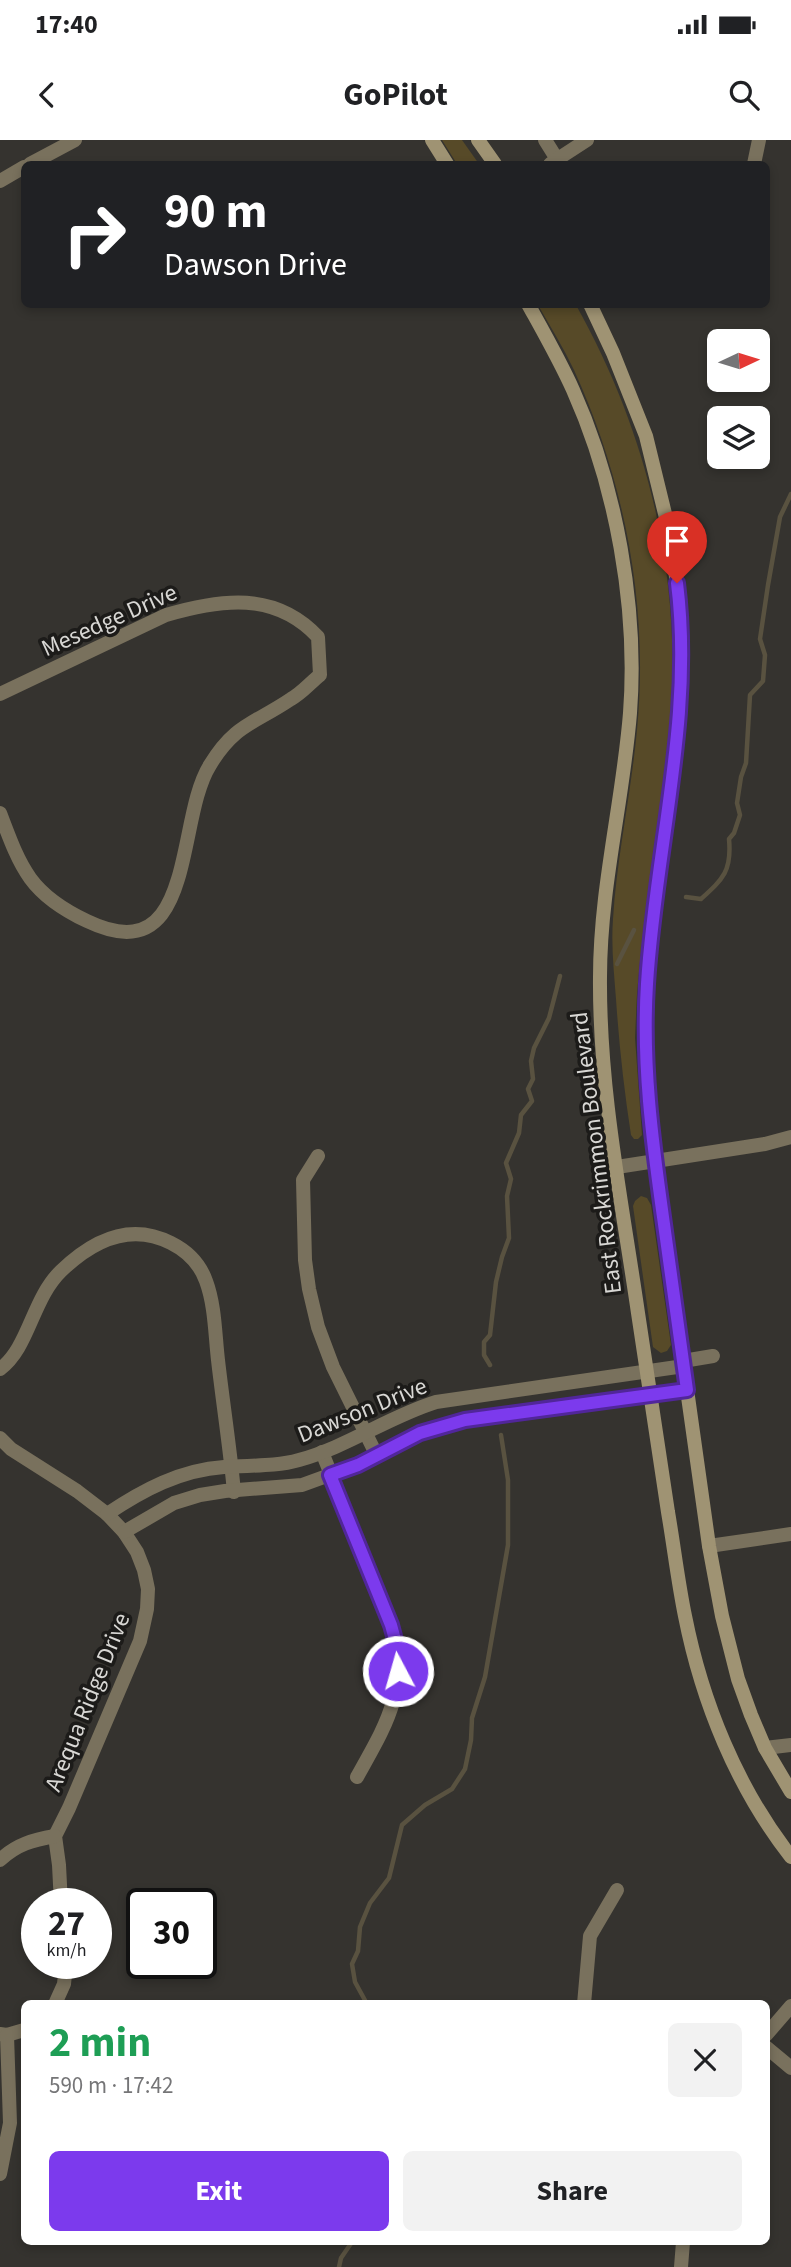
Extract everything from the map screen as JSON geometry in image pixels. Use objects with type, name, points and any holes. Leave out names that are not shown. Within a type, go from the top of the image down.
[{"type":"main road","points":[[432,140],[445,161]]},
{"type":"main road","points":[[478,140],[493,161]]},
{"type":"main road","name":"East Rockrimmon Boulevard","points":[[530,308],[574,391],[604,477],[616,523],[627,602],[631,659],[630,712],[606,891],[600,972],[604,1073],[684,1615],[707,1700],[734,1766],[769,1829],[791,1857]]},
{"type":"main road","points":[[592,308],[634,401],[658,477],[680,602],[682,649],[676,755],[649,947],[647,985],[645,1049],[655,1161],[709,1546],[722,1616],[738,1679],[765,1748],[791,1791]]},
{"type":"street","points":[[36,161],[75,140]]},
{"type":"street","points":[[545,140],[555,161]]},
{"type":"street","points":[[559,161],[587,140]]},
{"type":"street","points":[[755,161],[759,140]]},
{"type":"street","points":[[0,181],[21,169]]},
{"type":"street","name":"Mesedge Drive","points":[[0,694],[166,615],[190,608],[240,602],[269,606],[306,624],[318,637],[320,675],[293,698],[241,727],[227,739],[208,767],[195,800],[176,889],[163,914],[154,924],[137,930],[116,931],[92,923],[50,900],[19,862],[0,813]]},
{"type":"street","points":[[617,1167],[765,1144],[791,1137]]},
{"type":"street","points":[[318,1156],[303,1180],[305,1261],[309,1289],[318,1327],[333,1367],[376,1454]]},
{"type":"street","points":[[0,1369],[7,1364],[19,1346],[42,1293],[61,1271],[96,1244],[130,1233],[146,1234],[180,1247],[192,1258],[206,1282],[211,1304],[234,1492]]},
{"type":"street","name":"Dawson Drive","points":[[107,1514],[165,1480],[194,1472],[285,1462],[322,1452],[411,1410],[436,1402],[647,1371],[713,1356]]},
{"type":"street","name":"Dawson Drive","points":[[124,1532],[174,1503],[200,1495],[302,1485],[330,1475],[420,1433],[465,1420],[687,1390]]},
{"type":"street","name":"Arequa Ridge Drive","points":[[0,1438],[11,1449],[77,1491],[107,1514],[124,1532],[137,1552],[148,1589],[140,1641],[55,1836]]},
{"type":"street","points":[[322,1452],[391,1625],[397,1647],[398,1671],[389,1720],[357,1777]]},
{"type":"street","points":[[709,1546],[791,1534]]},
{"type":"street","points":[[765,1748],[791,1745]]},
{"type":"street","points":[[0,1860],[10,1850],[28,1841],[55,1836],[60,1888]]},
{"type":"street","points":[[584,2000],[590,1936],[617,1890]]},
{"type":"street","points":[[57,2000],[64,1979]]},
{"type":"street","points":[[770,2030],[791,2006]]},
{"type":"street","points":[[0,2174],[10,2123],[3,2035],[21,2031]]},
{"type":"street","points":[[770,2050],[791,2068]]},
{"type":"street","points":[[681,2267],[683,2245]]},
{"type":"shaded area","points":[[442,140],[462,140],[477,161],[455,161]]},
{"type":"shaded area","points":[[540,308],[578,308],[623,404],[655,508],[671,617],[673,672],[670,727],[637,994],[635,1038],[642,1135],[638,1139],[631,1135],[626,1101],[612,939],[637,730],[640,684],[636,592],[620,501],[607,456],[592,413],[561,345]]},
{"type":"shaded area","points":[[641,1196],[647,1198],[651,1205],[671,1345],[667,1351],[661,1353],[653,1347],[633,1206]]},
{"type":"waterway","points":[[686,897],[701,899],[720,880],[727,867],[729,839],[740,815],[737,803],[746,763],[750,695],[763,681],[765,655],[760,639],[768,585],[780,517],[791,494]]},
{"type":"waterway","points":[[617,964],[634,930]]},
{"type":"waterway","points":[[490,1365],[484,1355],[484,1342],[490,1335],[496,1282],[509,1238],[507,1196],[511,1179],[506,1163],[519,1133],[521,1115],[532,1101],[528,1089],[533,1079],[531,1061],[534,1048],[549,1018],[560,976]]},
{"type":"waterway","points":[[365,2000],[355,1982],[352,1964],[358,1951],[360,1927],[370,1903],[389,1878],[402,1825],[425,1805],[452,1789],[465,1769],[472,1718],[485,1677],[508,1545],[508,1480],[501,1435]]},
{"type":"waterway","points":[[339,2267],[341,2258],[350,2245]]},
{"type":"route","points":[[398,1671],[397,1647],[391,1625],[330,1475],[358,1465],[420,1433],[465,1420],[687,1390],[655,1161],[645,1037],[649,947],[676,755],[680,704],[682,649],[677,583]]}]
